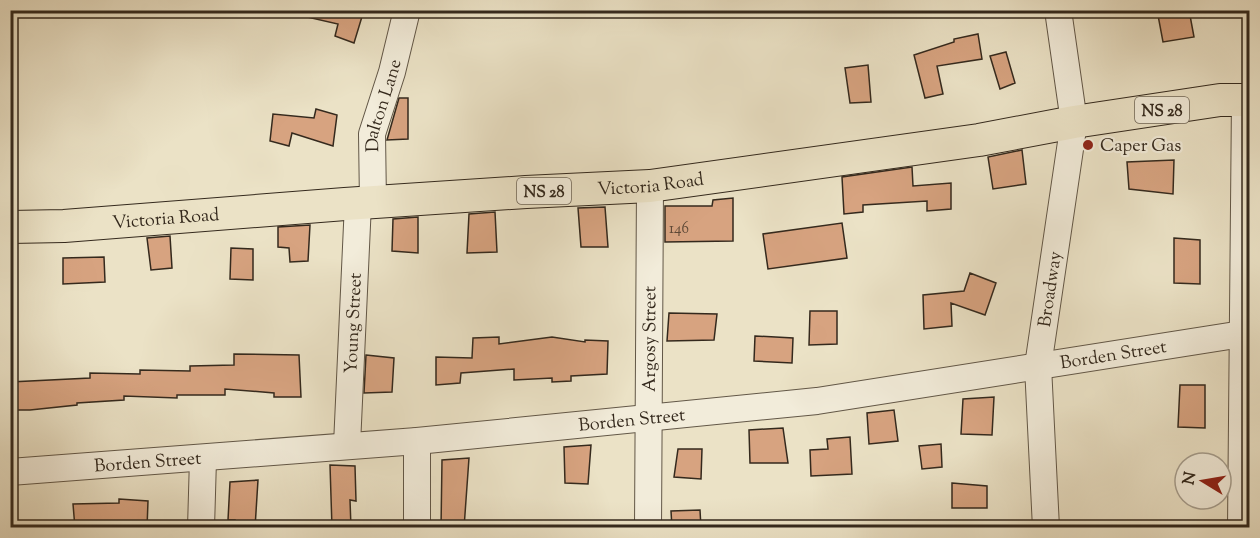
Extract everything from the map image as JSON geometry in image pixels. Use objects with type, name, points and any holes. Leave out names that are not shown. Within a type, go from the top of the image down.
[{"type":"main road","name":"Victoria Road","points":[[10,227],[64,226],[526,192],[650,186],[979,140],[1074,122],[1220,100],[1247,99]]},
{"type":"street","name":"Dalton Lane","points":[[366,203],[372,134],[392,72],[407,10]]},
{"type":"street","name":"Broadway","points":[[1046,528],[1038,366],[1074,122],[1058,10]]},
{"type":"street","points":[[1241,528],[1246,335],[1247,99]]},
{"type":"street","name":"Argosy Street","points":[[648,528],[650,186]]},
{"type":"street","name":"Young Street","points":[[347,445],[366,203]]},
{"type":"street","name":"Borden Street","points":[[10,472],[417,441],[818,400],[1246,335]]},
{"type":"street","points":[[417,441],[417,528]]},
{"type":"street","points":[[201,528],[203,459]]},
{"type":"building","points":[[308,10],[364,10],[354,43],[335,36],[338,24],[307,17]]},
{"type":"building","points":[[1157,10],[1189,10],[1194,37],[1163,42]]},
{"type":"building","points":[[978,34],[982,59],[937,66],[943,94],[925,98],[914,55],[954,42],[954,39]]},
{"type":"building","points":[[1006,52],[1015,83],[1000,89],[990,56]]},
{"type":"building","points":[[868,65],[871,102],[850,103],[845,68]]},
{"type":"building","points":[[399,98],[408,98],[408,139],[387,140]]},
{"type":"building","points":[[316,109],[337,115],[333,146],[292,133],[289,146],[270,141],[273,114],[314,118]]},
{"type":"building","points":[[1022,150],[1026,184],[993,189],[988,157]]},
{"type":"building","points":[[1174,160],[1173,194],[1129,189],[1127,162]]},
{"type":"building","points":[[912,167],[913,186],[951,183],[951,209],[927,211],[927,201],[863,205],[863,212],[844,214],[842,177]]},
{"type":"building","points":[[733,198],[733,241],[665,242],[665,206],[712,206],[713,200]]},
{"type":"building","points":[[605,207],[608,247],[581,247],[578,208]]},
{"type":"building","points":[[495,212],[497,252],[467,253],[469,214]]},
{"type":"building","points":[[418,217],[418,253],[392,251],[393,219]]},
{"type":"building","points":[[842,223],[847,258],[768,269],[763,234]]},
{"type":"building","points":[[310,225],[308,261],[290,262],[289,248],[278,247],[278,227]]},
{"type":"building","points":[[170,236],[172,268],[151,270],[147,238]]},
{"type":"building","points":[[1174,238],[1200,240],[1200,284],[1174,283]]},
{"type":"building","points":[[231,248],[253,249],[253,280],[230,279]]},
{"type":"building","points":[[104,257],[105,282],[63,284],[63,258]]},
{"type":"building","points":[[970,273],[996,283],[985,315],[951,303],[952,326],[924,329],[923,295],[964,291]]},
{"type":"building","points":[[810,311],[837,311],[837,344],[809,345]]},
{"type":"building","points":[[669,313],[717,314],[714,340],[667,341]]},
{"type":"building","points":[[755,336],[793,338],[792,363],[754,361]]},
{"type":"building","points":[[499,337],[499,344],[552,337],[585,342],[585,340],[608,341],[607,374],[571,376],[571,381],[552,382],[552,378],[514,380],[514,369],[461,373],[460,383],[436,385],[436,357],[472,358],[473,338]]},
{"type":"building","points":[[234,354],[299,355],[301,397],[274,397],[274,393],[225,389],[225,395],[177,395],[177,398],[124,396],[124,400],[10,410],[10,382],[90,378],[90,373],[140,374],[140,370],[190,371],[190,366],[234,365]]},
{"type":"building","points":[[366,355],[394,358],[392,392],[364,393]]},
{"type":"building","points":[[1180,385],[1205,385],[1205,428],[1178,427]]},
{"type":"building","points":[[994,397],[992,435],[961,434],[963,399]]},
{"type":"building","points":[[894,410],[898,441],[869,444],[867,413]]},
{"type":"building","points":[[783,428],[788,463],[750,463],[749,430]]},
{"type":"building","points":[[850,437],[852,474],[811,476],[810,450],[828,449],[827,439]]},
{"type":"building","points":[[941,444],[942,467],[922,469],[919,446]]},
{"type":"building","points":[[591,445],[588,484],[565,483],[564,447]]},
{"type":"building","points":[[678,449],[702,449],[701,479],[674,477]]},
{"type":"building","points":[[469,458],[464,528],[441,528],[442,460]]},
{"type":"building","points":[[330,465],[355,466],[356,501],[350,500],[351,528],[332,528]]},
{"type":"building","points":[[258,480],[255,528],[235,528],[235,520],[228,520],[230,482]]},
{"type":"building","points":[[952,483],[987,486],[987,508],[952,508]]},
{"type":"building","points":[[119,499],[148,501],[147,528],[75,528],[73,504],[119,503]]},
{"type":"building","points":[[700,510],[701,528],[672,528],[671,511]]},
{"type":"place","name":"Caper Gas","points":[[1088,145]]}]
